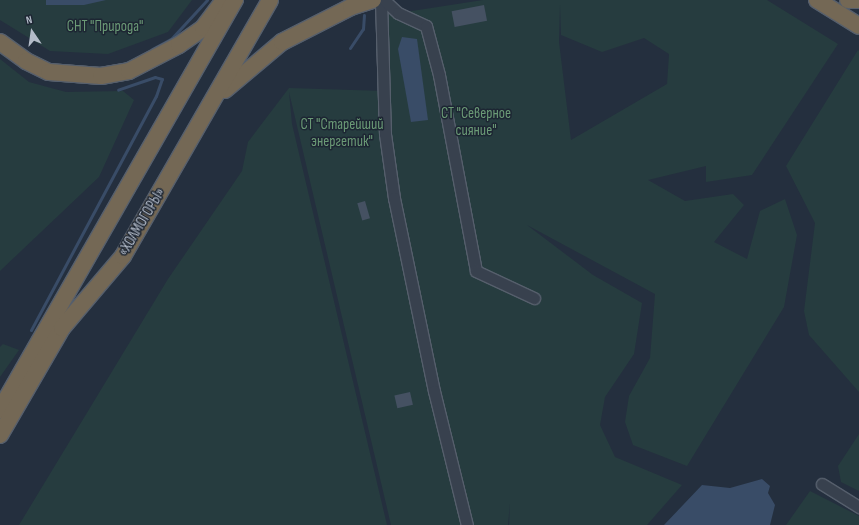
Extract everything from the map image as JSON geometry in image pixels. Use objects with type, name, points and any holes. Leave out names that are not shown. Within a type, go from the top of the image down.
[{"type":"highway","points":[[0,42],[26,61],[50,72],[101,76],[129,71],[179,46],[203,28],[224,0]]},
{"type":"highway","name":"«ХОЛМОГОРЫ»","points":[[0,410],[235,0]]},
{"type":"highway","name":"«ХОЛМОГОРЫ»","points":[[0,435],[62,328],[123,256],[270,0]]},
{"type":"highway","points":[[211,104],[249,66],[282,42],[350,7],[372,0]]},
{"type":"highway","points":[[817,0],[859,26]]},
{"type":"highway","points":[[828,0],[844,16]]},
{"type":"highway","points":[[848,0],[858,0]]},
{"type":"lane","points":[[383,0],[398,13],[426,26],[439,75],[476,271],[534,298]]},
{"type":"lane","points":[[383,0],[385,134],[394,198],[434,391],[467,525]]},
{"type":"lane","points":[[822,484],[859,507]]},
{"type":"green space","name":"СНТ \"Природа\"","points":[[0,0],[192,0],[168,32],[108,54],[50,51],[0,20]]},
{"type":"green space","points":[[483,0],[767,0],[838,44],[752,175],[706,182],[706,166],[648,180],[685,201],[733,194],[744,205],[714,242],[747,259],[760,211],[785,199],[797,235],[784,307],[687,466],[633,445],[625,422],[629,396],[650,358],[655,294],[527,225],[593,275],[642,303],[634,354],[605,397],[600,425],[615,457],[682,485],[647,525],[509,525],[510,503],[508,525],[391,525],[289,92],[292,124],[387,525],[19,525],[168,279],[242,171],[248,142],[289,88],[384,91],[386,15]],"holes":[[[560,4],[561,35],[602,52],[644,38],[669,54],[667,84],[571,140],[559,42]]]},
{"type":"green space","points":[[858,50],[859,392],[809,335],[804,311],[815,223],[786,166]]},
{"type":"green space","points":[[0,59],[29,82],[66,92],[123,91],[134,100],[99,177],[0,271]]},
{"type":"green space","points":[[3,344],[19,350],[0,377],[0,347]]},
{"type":"green space","points":[[859,434],[859,491],[841,482],[838,466]]},
{"type":"green space","points":[[810,491],[859,516],[859,525],[786,525]]},
{"type":"water","points":[[46,0],[106,0],[84,5],[46,5]]},
{"type":"water","points":[[402,37],[417,39],[428,120],[411,122],[398,49]]},
{"type":"water","points":[[762,479],[770,486],[768,493],[775,505],[770,525],[664,525],[702,485],[730,488]]},
{"type":"building","points":[[484,5],[487,21],[455,27],[452,11]]},
{"type":"building","points":[[365,201],[370,218],[362,221],[357,203]]},
{"type":"building","points":[[410,392],[413,405],[397,408],[394,396]]},
{"type":"waterway","points":[[152,49],[171,39],[207,0]]},
{"type":"waterway","points":[[350,48],[363,29],[364,15]]},
{"type":"waterway","points":[[31,330],[156,96],[162,79],[155,77],[118,90]]},
{"type":"park label","name":"СТ \"Северное сияние\"","points":[[476,122]]},
{"type":"park label","name":"СТ \"Старейший энергетик\"","points":[[342,132]]}]
